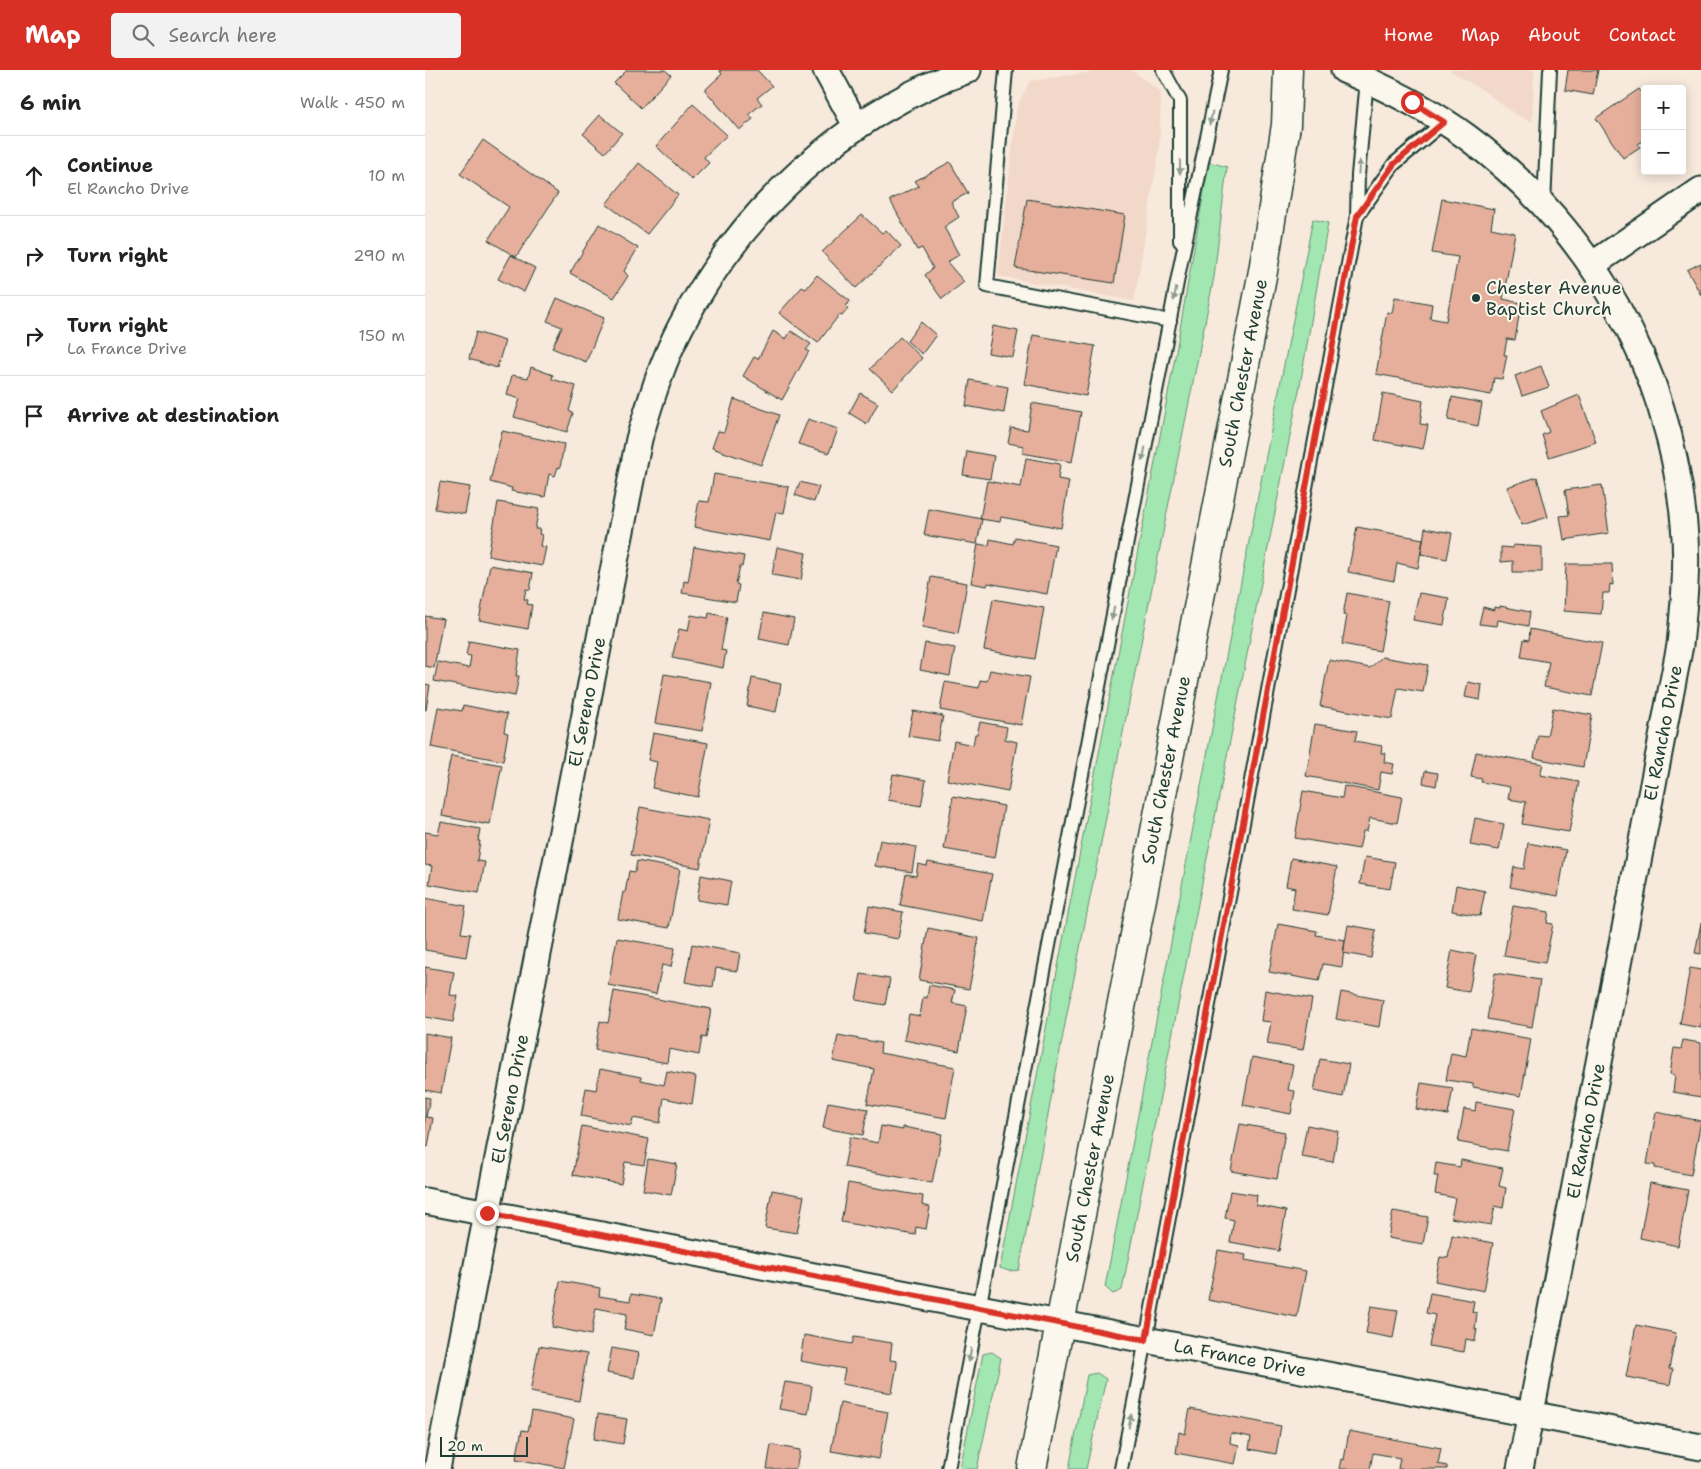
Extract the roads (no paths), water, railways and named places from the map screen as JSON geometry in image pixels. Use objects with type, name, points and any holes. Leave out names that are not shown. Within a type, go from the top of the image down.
[{"type":"main road","name":"South Chester Avenue","points":[[1032,1469],[1263,271],[1286,124],[1289,70]]},
{"type":"street","points":[[826,70],[857,127]]},
{"type":"street","name":"El Sereno Drive","points":[[437,1469],[639,439],[655,386],[681,326],[713,270],[747,226],[791,179],[857,127],[902,100],[968,70]]},
{"type":"street","name":"El Rancho Drive","points":[[1344,70],[1412,102],[1466,136],[1510,171],[1557,219],[1592,266],[1612,297],[1642,354],[1661,407],[1675,460],[1685,525],[1686,589],[1680,645],[1520,1469]]},
{"type":"street","points":[[1592,266],[1701,190]]},
{"type":"street","name":"La France Drive","points":[[425,1201],[1701,1448]]},
{"type":"lane","points":[[1006,70],[987,286],[1169,320]]},
{"type":"lane","points":[[1163,70],[1180,101],[1180,267]]},
{"type":"lane","points":[[948,1469],[1169,320],[1221,70]]},
{"type":"lane","points":[[1543,205],[1550,70]]},
{"type":"lane","points":[[1121,1469],[1357,216],[1358,175],[1367,80]]},
{"type":"lane","points":[[1357,216],[1394,164],[1444,122]]},
{"type":"place","name":"Chester Avenue Baptist Church","points":[[1476,298]]}]
